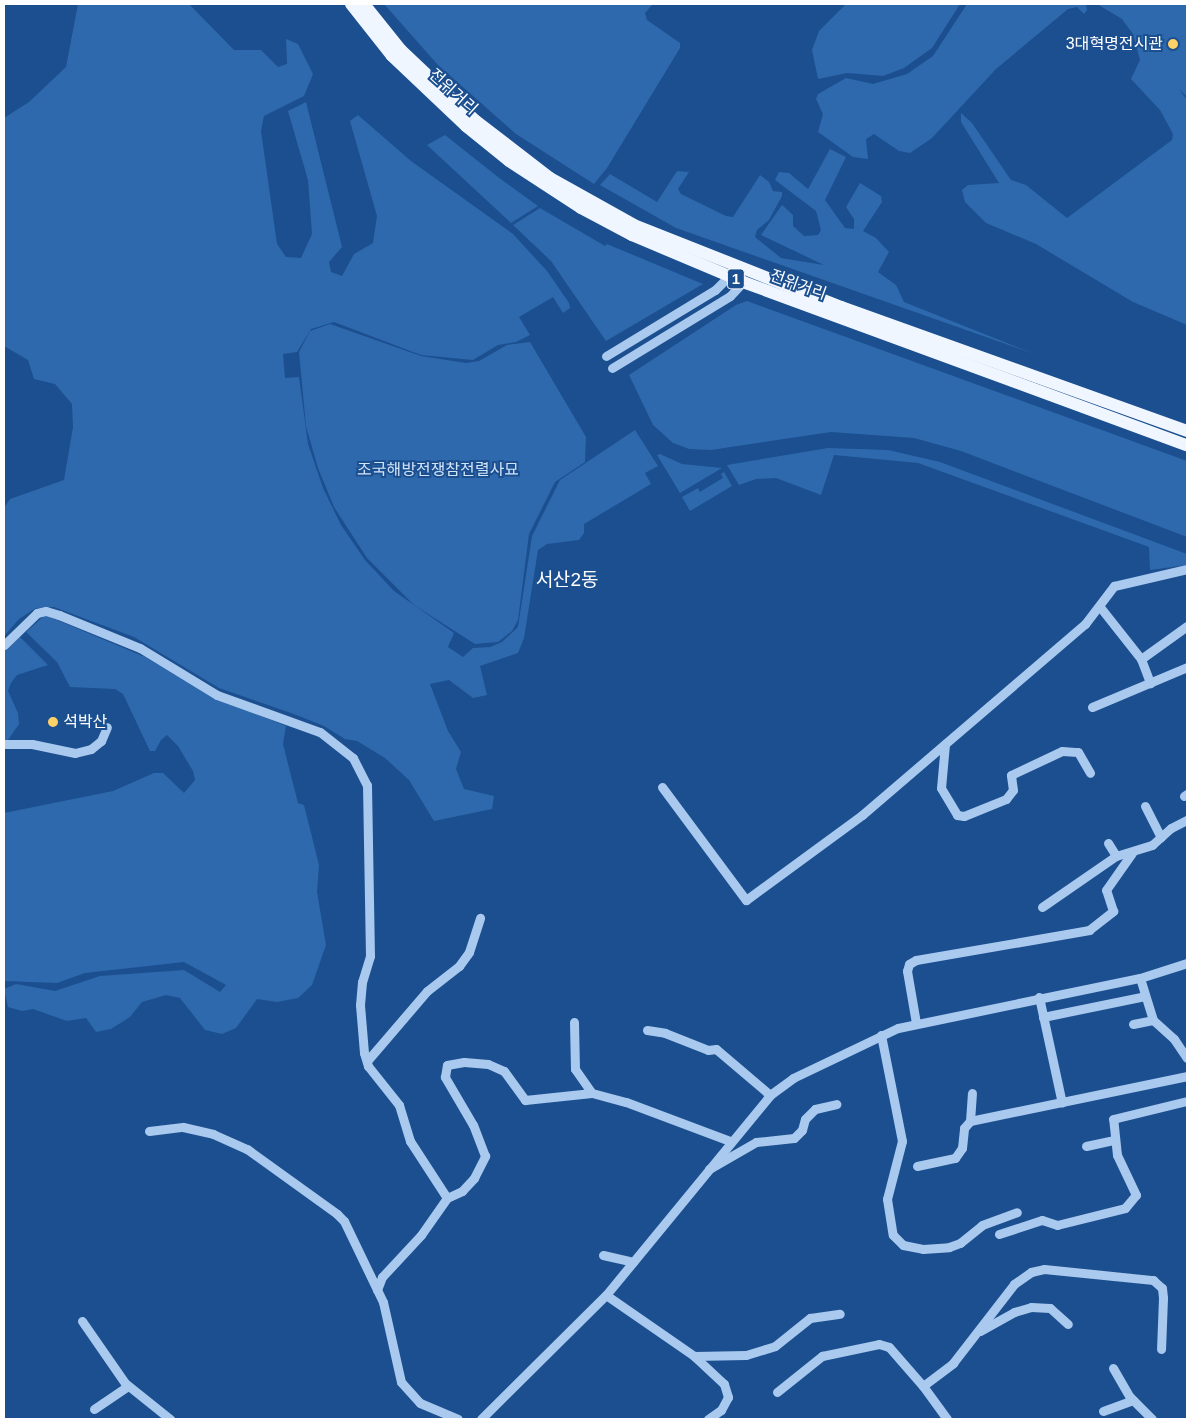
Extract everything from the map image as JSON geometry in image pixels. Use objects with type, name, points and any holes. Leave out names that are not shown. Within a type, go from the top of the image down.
[{"type":"main road","name":"전위거리","points":[[351,4],[392,56],[424,89],[510,161],[581,208],[632,235],[743,282],[1187,445]]},
{"type":"main road","name":"전위거리","points":[[364,4],[400,49],[473,119],[550,178],[626,221],[841,307],[1187,432]]},
{"type":"street","points":[[606,356],[715,290],[729,276]]},
{"type":"street","points":[[612,368],[730,296],[743,282]]},
{"type":"street","points":[[662,786],[746,900],[862,814],[945,744],[1085,624],[1100,607],[1114,586],[1187,569]]},
{"type":"street","points":[[1100,607],[1141,659],[1150,683]]},
{"type":"street","points":[[4,645],[36,613],[46,611],[59,615],[140,648],[217,695],[320,732],[353,758],[367,785],[370,956],[362,982],[360,1005],[367,1061],[390,1090],[398,1105],[410,1141],[447,1198]]},
{"type":"street","points":[[1141,659],[1187,626]]},
{"type":"street","points":[[1092,707],[1187,667]]},
{"type":"street","points":[[1167,676],[1187,673]]},
{"type":"street","points":[[4,744],[32,744],[75,753],[91,749],[101,742],[107,726]]},
{"type":"street","points":[[945,744],[941,788],[957,815],[964,816],[1006,799],[1013,790],[1011,775],[1062,752],[1078,752],[1090,773]]},
{"type":"street","points":[[1145,806],[1161,837]]},
{"type":"street","points":[[1042,907],[1116,856],[1132,853],[1152,845],[1187,820]]},
{"type":"street","points":[[1108,843],[1116,856]]},
{"type":"street","points":[[916,1023],[907,971],[909,964],[916,960],[1089,930],[1113,912],[1106,890],[1132,853]]},
{"type":"street","points":[[367,1061],[427,991],[459,966],[469,952],[480,918]]},
{"type":"street","points":[[480,1419],[606,1296],[730,1141],[770,1095],[793,1078],[881,1035],[916,1023],[1140,978],[1187,963]]},
{"type":"street","points":[[1140,978],[1153,1020],[1174,1039],[1187,1058]]},
{"type":"street","points":[[1043,1017],[1145,996]]},
{"type":"street","points":[[1039,998],[1062,1103]]},
{"type":"street","points":[[1134,1024],[1153,1020]]},
{"type":"street","points":[[574,1022],[574,1069],[592,1093]]},
{"type":"street","points":[[647,1030],[708,1050],[716,1050],[770,1095]]},
{"type":"street","points":[[881,1035],[902,1141],[887,1199],[893,1235],[903,1245],[923,1249],[949,1247],[960,1242],[982,1225],[1017,1212]]},
{"type":"street","points":[[376,1290],[382,1277],[420,1235],[447,1198],[462,1192],[474,1178],[485,1156],[473,1125],[446,1077],[446,1065],[464,1062],[488,1064],[504,1071],[525,1100],[592,1093],[626,1102],[730,1141]]},
{"type":"street","points":[[970,1121],[1187,1076]]},
{"type":"street","points":[[917,1166],[955,1158],[962,1148],[964,1128],[970,1121],[972,1093]]},
{"type":"street","points":[[999,1234],[1042,1220],[1057,1225],[1125,1208],[1133,1202],[1136,1195],[1133,1184],[1116,1155],[1113,1119],[1187,1101]]},
{"type":"street","points":[[706,1170],[756,1142],[794,1138],[802,1130],[805,1119],[815,1109],[836,1104]]},
{"type":"street","points":[[149,1131],[183,1127],[213,1134],[272,1164],[344,1221],[386,1310],[401,1382],[420,1403],[458,1419]]},
{"type":"street","points":[[1086,1146],[1114,1140]]},
{"type":"street","points":[[603,1254],[633,1262]]},
{"type":"street","points":[[923,1386],[953,1363],[1014,1284],[1031,1272],[1058,1270],[1153,1280],[1162,1288],[1161,1350]]},
{"type":"street","points":[[606,1296],[694,1356],[728,1390],[721,1410],[708,1419]]},
{"type":"street","points":[[977,1332],[1014,1312],[1031,1307],[1050,1308],[1068,1324]]},
{"type":"street","points":[[694,1356],[746,1355],[775,1346],[810,1318],[840,1314]]},
{"type":"street","points":[[82,1321],[128,1386],[170,1419]]},
{"type":"street","points":[[777,1392],[822,1356],[879,1344],[889,1347],[923,1386],[947,1419]]},
{"type":"street","points":[[1114,1368],[1133,1400],[1152,1419]]},
{"type":"street","points":[[94,1409],[128,1386]]},
{"type":"street","points":[[1103,1411],[1133,1400]]},
{"type":"green space","points":[[78,4],[189,4],[234,50],[261,50],[278,67],[287,64],[286,39],[298,44],[313,74],[304,96],[264,116],[261,131],[277,244],[286,257],[301,258],[312,234],[308,180],[288,111],[306,102],[342,247],[329,262],[331,272],[342,276],[354,254],[373,243],[377,216],[350,121],[358,115],[411,161],[513,234],[547,271],[569,303],[570,308],[563,313],[553,297],[519,317],[530,335],[516,342],[498,345],[473,360],[421,355],[334,322],[311,329],[297,352],[283,354],[285,378],[299,377],[308,444],[323,488],[341,525],[365,560],[394,591],[454,633],[448,647],[463,657],[473,648],[490,647],[502,642],[518,627],[532,536],[560,480],[635,430],[658,466],[645,473],[651,484],[584,524],[584,533],[579,540],[547,544],[538,550],[524,638],[518,653],[480,666],[487,695],[473,698],[449,680],[430,684],[448,731],[461,752],[456,769],[464,789],[494,796],[492,809],[434,821],[409,780],[385,758],[357,741],[345,739],[324,726],[294,714],[219,688],[134,637],[54,607],[36,608],[19,619],[4,636],[4,508],[10,499],[64,480],[73,427],[72,404],[55,384],[34,379],[28,360],[4,346],[4,118],[29,102],[66,67]]},
{"type":"green space","points":[[384,4],[653,4],[645,13],[647,20],[680,43],[680,48],[607,168],[594,184],[516,134],[438,65]]},
{"type":"green space","points":[[846,4],[960,4],[932,48],[904,68],[883,76],[847,73],[818,79],[812,50],[819,31]]},
{"type":"green space","points":[[967,4],[1086,4],[1087,10],[1084,14],[1077,7],[1068,9],[996,69],[932,138],[910,153],[899,151],[874,134],[866,139],[868,159],[853,157],[818,132],[823,114],[816,99],[818,94],[846,78],[873,84],[907,74],[933,56]]},
{"type":"green space","points":[[1097,4],[1187,4],[1187,97],[1179,89],[1187,100],[1187,325],[1133,302],[1036,244],[986,223],[965,202],[962,190],[968,185],[999,183],[961,122],[961,113],[972,123],[1011,180],[1026,185],[1067,218],[1172,140],[1173,134],[1160,110],[1131,79],[1140,60],[1133,34],[1122,19]]},
{"type":"green space","points":[[445,135],[538,206],[511,223],[427,145]]},
{"type":"green space","points":[[830,149],[846,157],[825,200],[845,228],[854,229],[854,219],[846,207],[860,183],[881,196],[882,202],[863,231],[876,238],[889,252],[878,272],[896,285],[904,302],[1037,355],[676,228],[600,185],[610,174],[657,202],[677,171],[689,172],[678,189],[681,194],[726,216],[733,217],[760,175],[769,182],[773,191],[782,192],[782,196],[769,220],[757,230],[755,237],[781,258],[824,265],[761,235],[782,205],[793,215],[793,226],[804,236],[818,235],[821,230],[816,211],[775,180],[779,172],[789,173],[808,189]]},
{"type":"green space","points":[[540,208],[605,246],[607,244],[703,284],[606,341],[551,261],[513,225]]},
{"type":"green space","points":[[747,301],[1187,461],[1187,537],[961,451],[914,438],[831,432],[711,450],[689,449],[673,443],[653,425],[629,375],[736,305]]},
{"type":"green space","name":"조국해방전쟁참전렬사묘","points":[[330,324],[421,356],[466,363],[479,361],[507,345],[530,342],[586,437],[585,462],[555,482],[529,534],[518,620],[512,631],[498,642],[475,644],[414,605],[367,558],[334,507],[318,468],[306,426],[299,352],[310,331]]},
{"type":"green space","points":[[828,448],[888,450],[940,462],[1187,554],[1187,565],[1150,570],[1149,547],[918,463],[834,455],[821,495],[776,478],[756,479],[739,485],[727,465]]},
{"type":"green space","points":[[660,454],[682,464],[722,468],[680,493],[657,455]]},
{"type":"green space","points":[[724,472],[732,486],[690,511],[682,497],[698,488],[700,492],[723,478],[721,474]]},
{"type":"green space","points":[[45,615],[145,657],[211,696],[286,726],[283,744],[298,803],[304,805],[319,865],[317,892],[326,945],[312,985],[298,998],[277,1002],[257,999],[236,1028],[222,1034],[205,1030],[180,998],[166,995],[142,1002],[130,1017],[111,1029],[96,1032],[86,1018],[67,1021],[33,1009],[22,1011],[8,1007],[4,989],[16,984],[55,991],[100,976],[184,970],[220,992],[226,985],[184,962],[85,973],[57,983],[4,981],[4,813],[113,791],[154,773],[163,773],[184,793],[195,780],[193,771],[178,746],[167,735],[161,740],[155,751],[150,751],[123,694],[115,689],[70,687],[57,662],[26,632]]},
{"type":"green space","points":[[20,637],[48,665],[17,675],[11,683],[8,691],[18,713],[19,724],[8,740],[4,741],[4,651]]},
{"type":"place","name":"3대혁명전시관","points":[[1173,44]]},
{"type":"place","name":"석박산","points":[[53,722]]},
{"type":"district","name":"서산2동","points":[[567,580]]}]
